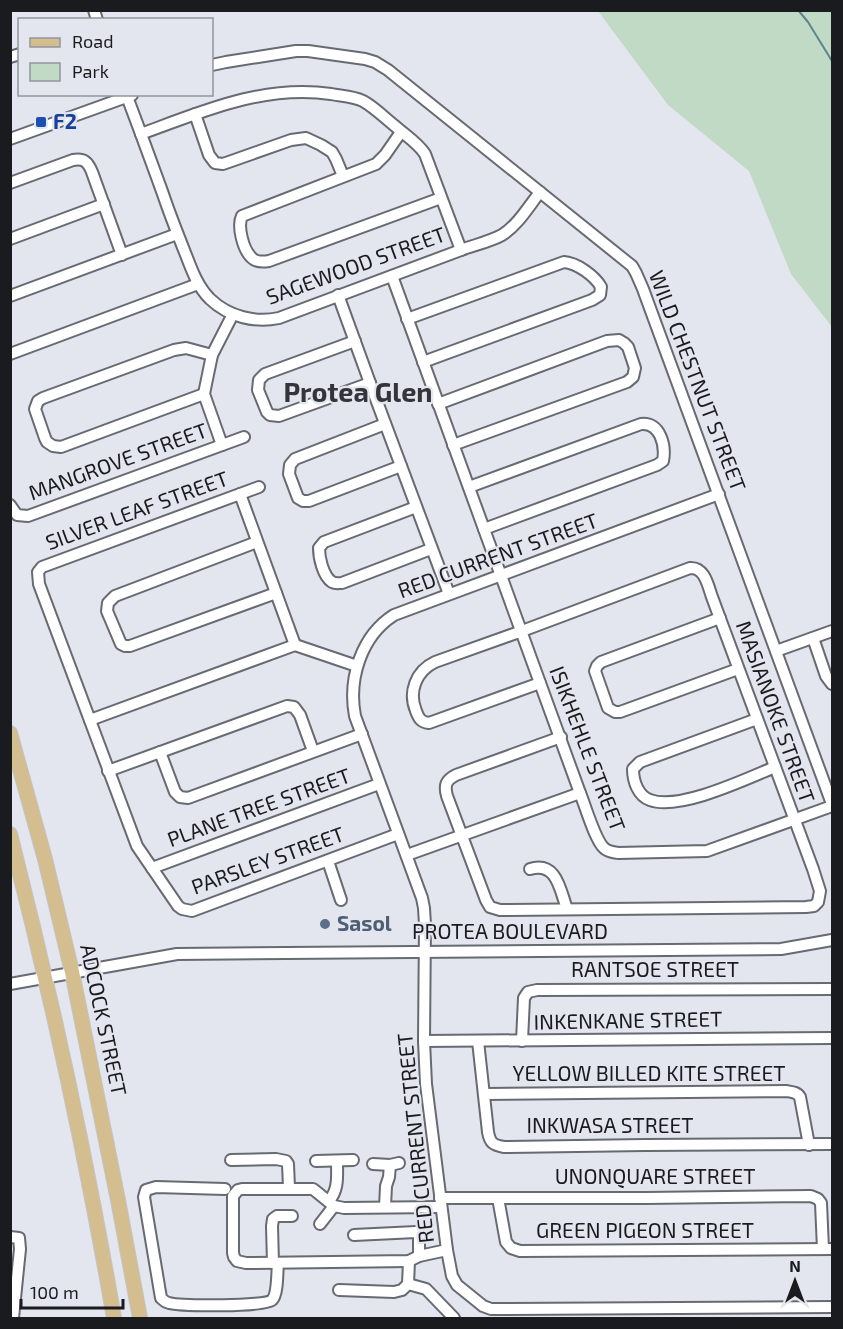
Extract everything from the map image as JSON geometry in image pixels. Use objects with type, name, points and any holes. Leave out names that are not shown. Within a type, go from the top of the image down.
[{"type":"main road","name":"ADCOCK STREET","points":[[10,733],[45,859],[72,972],[140,1318]]},
{"type":"main road","points":[[10,834],[45,977],[81,1142],[114,1318]]},
{"type":"street","name":"WILD CHESTNUT STREET","points":[[213,65],[303,51],[375,62],[622,257],[634,269],[832,805]]},
{"type":"street","points":[[141,134],[232,101],[280,93],[310,91],[359,99],[380,113],[420,147],[425,154],[460,250]]},
{"type":"street","points":[[10,139],[125,96]]},
{"type":"street","name":"SAGEWOOD STREET","points":[[128,96],[177,234],[198,284],[210,299],[233,314],[252,319],[279,318],[490,240],[510,229],[540,192]]},
{"type":"street","points":[[195,114],[209,155],[215,163],[223,164],[302,138],[312,140],[332,152],[343,176]]},
{"type":"street","points":[[401,132],[379,162],[242,216],[240,231],[251,257],[259,261],[269,261],[441,198]]},
{"type":"street","points":[[10,183],[73,160],[82,159],[89,164],[122,255]]},
{"type":"street","points":[[10,238],[104,204]]},
{"type":"street","points":[[10,296],[177,234]]},
{"type":"street","points":[[407,319],[564,262],[577,266],[601,287],[600,295],[592,300],[423,362]]},
{"type":"street","name":"ISIKHEHLE STREET","points":[[392,276],[600,843],[605,849],[613,852],[707,851],[832,805]]},
{"type":"street","points":[[10,354],[198,284]]},
{"type":"street","points":[[338,295],[448,594]]},
{"type":"street","points":[[222,445],[204,394],[212,355],[233,314]]},
{"type":"street","points":[[355,340],[265,374],[259,380],[258,390],[267,412],[270,415],[279,416],[370,383]]},
{"type":"street","points":[[438,404],[607,341],[622,340],[628,347],[635,368],[633,377],[627,382],[453,445]]},
{"type":"street","points":[[204,394],[61,447],[52,446],[47,442],[35,409],[38,401],[43,398],[174,350],[186,348],[212,355]]},
{"type":"street","points":[[385,424],[294,459],[290,465],[289,474],[298,498],[309,501],[401,466]]},
{"type":"street","points":[[469,487],[641,424],[652,425],[658,433],[664,454],[663,461],[657,465],[484,529]]},
{"type":"street","name":"MANGROVE STREET","points":[[10,505],[17,514],[28,516],[244,437]]},
{"type":"street","name":"SILVER LEAF STREET","points":[[89,718],[39,584],[39,570],[259,487]]},
{"type":"street","points":[[240,494],[295,645]]},
{"type":"street","name":"RED CURRENT STREET","points":[[719,494],[411,608],[385,621],[367,645],[357,666],[353,707],[424,908],[426,1084],[447,1250],[452,1276],[457,1285],[483,1306],[491,1309],[742,1313],[832,1307]]},
{"type":"street","points":[[416,507],[324,542],[319,549],[319,556],[329,579],[337,584],[431,549]]},
{"type":"street","points":[[257,542],[115,596],[108,603],[107,611],[121,644],[130,646],[276,592]]},
{"type":"street","name":"MASIANOKE STREET","points":[[462,836],[486,900],[490,907],[500,910],[812,907],[818,902],[820,891],[720,618],[700,570],[693,567],[522,631]]},
{"type":"street","points":[[720,618],[601,662],[595,671],[608,708],[620,712],[738,669]]},
{"type":"street","points":[[522,631],[427,665],[419,675],[413,689],[413,704],[421,721],[433,723],[540,684]]},
{"type":"street","points":[[776,651],[832,632]]},
{"type":"street","points":[[813,638],[826,676],[832,684]]},
{"type":"street","points":[[89,718],[295,645],[357,666]]},
{"type":"street","points":[[108,771],[287,706],[297,710],[313,751]]},
{"type":"street","name":"PARSLEY STREET","points":[[89,718],[136,846],[182,909],[192,911],[398,834]]},
{"type":"street","points":[[757,719],[640,762],[633,769],[633,777],[643,796],[652,801],[687,800],[775,767]]},
{"type":"street","points":[[160,752],[175,792],[184,798],[193,797],[362,734]]},
{"type":"street","points":[[462,836],[445,791],[447,780],[561,737]]},
{"type":"street","name":"PLANE TREE STREET","points":[[152,868],[379,784]]},
{"type":"street","points":[[406,855],[580,793]]},
{"type":"street","points":[[328,861],[341,900]]},
{"type":"street","points":[[530,869],[542,867],[551,871],[567,909]]},
{"type":"street","name":"PROTEA BOULEVARD","points":[[10,984],[177,954],[781,950],[832,940]]},
{"type":"street","name":"RANTSOE STREET","points":[[522,1041],[524,998],[528,992],[537,990],[832,989]]},
{"type":"street","name":"INKENKANE STREET","points":[[424,1041],[832,1038]]},
{"type":"street","name":"INKWASA STREET","points":[[478,1041],[489,1138],[495,1146],[832,1144]]},
{"type":"street","name":"YELLOW BILLED KITE STREET","points":[[484,1094],[794,1092],[800,1097],[809,1144]]},
{"type":"street","points":[[231,1160],[276,1159],[286,1161],[289,1188]]},
{"type":"street","points":[[316,1161],[353,1160]]},
{"type":"street","points":[[320,1224],[336,1188],[337,1161]]},
{"type":"street","points":[[373,1164],[395,1164],[386,1186],[385,1207]]},
{"type":"street","points":[[225,1189],[156,1187],[144,1192],[161,1298],[169,1303],[254,1305],[268,1303],[274,1299],[273,1219],[277,1216],[292,1216]]},
{"type":"street","name":"UNONQUARE STREET","points":[[275,1263],[246,1263],[234,1257],[233,1196],[238,1190],[313,1189],[331,1203],[344,1208],[498,1198],[811,1196],[821,1203],[828,1249]]},
{"type":"street","name":"GREEN PIGEON STREET","points":[[498,1198],[506,1242],[511,1248],[520,1251],[828,1249]]},
{"type":"street","points":[[339,1290],[399,1291],[406,1287],[419,1236],[416,1232],[354,1235]]},
{"type":"street","points":[[10,1237],[19,1238],[20,1249],[13,1318]]},
{"type":"street","points":[[275,1263],[414,1258],[447,1250]]},
{"type":"street","points":[[408,1284],[426,1288],[454,1318]]},
{"type":"green space","points":[[598,11],[832,11],[832,327],[791,274],[749,171],[668,105]]},
{"type":"waterway","points":[[798,10],[832,61]]},
{"type":"place","name":"F2","points":[[41,122]]},
{"type":"place","name":"Sasol","points":[[325,924]]},
{"type":"district","name":"Protea Glen","points":[[358,393]]}]
